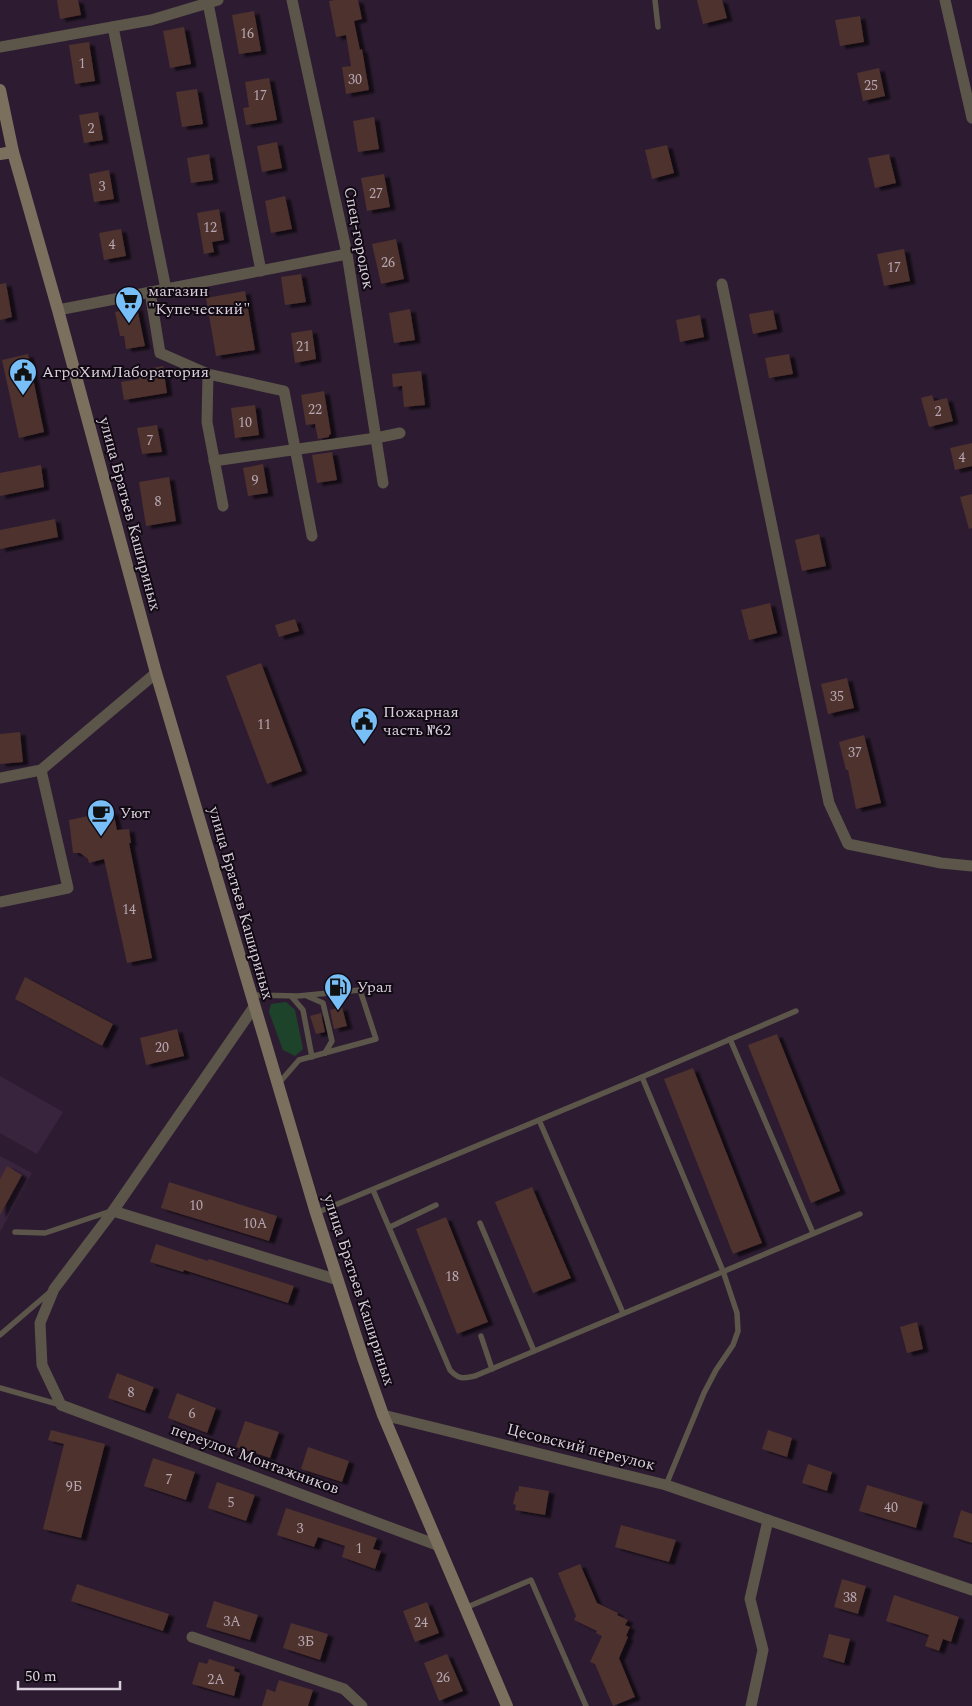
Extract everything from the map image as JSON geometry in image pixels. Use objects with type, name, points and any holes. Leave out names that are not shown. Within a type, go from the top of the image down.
[{"type":"main road","name":"улица Братьев Кашириных","points":[[0,90],[13,152],[58,310],[156,673],[316,1213],[383,1415],[507,1706]]},
{"type":"main road","points":[[0,154],[13,152]]},
{"type":"street","name":"Спец-городок","points":[[292,0],[347,254],[383,484]]},
{"type":"street","points":[[945,0],[972,118]]},
{"type":"street","points":[[0,47],[151,20],[213,2],[261,271]]},
{"type":"street","points":[[113,27],[166,289]]},
{"type":"street","points":[[58,310],[347,254]]},
{"type":"street","points":[[722,284],[829,803],[848,844],[941,863],[972,866]]},
{"type":"street","points":[[150,292],[160,352],[208,374],[284,391],[312,536]]},
{"type":"street","points":[[208,374],[207,422],[223,506]]},
{"type":"street","points":[[214,461],[400,433]]},
{"type":"street","points":[[0,778],[41,770],[156,673]]},
{"type":"street","points":[[0,902],[68,888],[41,770]]},
{"type":"street","points":[[61,1405],[42,1365],[40,1322],[54,1289],[113,1211],[252,1001]]},
{"type":"street","points":[[113,1211],[338,1280]]},
{"type":"street","name":"переулок Монтажников","points":[[61,1405],[437,1545]]},
{"type":"street","name":"Цесовский переулок","points":[[383,1415],[666,1485],[972,1590]]},
{"type":"street","points":[[751,1706],[763,1650],[750,1599],[768,1520]]},
{"type":"street","points":[[192,1637],[344,1689],[362,1706]]},
{"type":"lane","points":[[655,0],[658,28]]},
{"type":"lane","points":[[252,1001],[360,990],[376,1039],[300,1060],[278,1084]]},
{"type":"lane","points":[[306,995],[323,1003],[332,1041],[325,1053]]},
{"type":"lane","points":[[291,996],[303,1010],[312,1057]]},
{"type":"lane","points":[[316,1213],[642,1077],[796,1010]]},
{"type":"lane","points":[[730,1039],[813,1233]]},
{"type":"lane","points":[[642,1077],[723,1271],[737,1313],[738,1331],[734,1345],[716,1370],[704,1393],[666,1485]]},
{"type":"lane","points":[[539,1120],[623,1314]]},
{"type":"lane","points":[[373,1190],[450,1370],[456,1377],[464,1379],[860,1214]]},
{"type":"lane","points":[[390,1227],[436,1205]]},
{"type":"lane","points":[[15,1232],[44,1233],[113,1211]]},
{"type":"lane","points":[[480,1223],[534,1351]]},
{"type":"lane","points":[[0,1335],[54,1289]]},
{"type":"lane","points":[[481,1336],[492,1368]]},
{"type":"lane","points":[[0,1388],[61,1405]]},
{"type":"lane","points":[[465,1608],[531,1580],[586,1706]]},
{"type":"shaded area","points":[[0,1076],[63,1112],[37,1154],[0,1133]]},
{"type":"shaded area","points":[[0,1156],[32,1173],[0,1232]]},
{"type":"green space","points":[[286,1002],[295,1010],[303,1049],[295,1056],[283,1050],[269,1012],[271,1004]]},
{"type":"building","points":[[57,0],[78,0],[81,15],[60,19]]},
{"type":"building","points":[[358,0],[362,19],[354,21],[360,50],[362,49],[369,90],[346,94],[342,67],[351,66],[346,35],[336,37],[329,1]]},
{"type":"building","points":[[697,0],[722,0],[727,18],[703,24]]},
{"type":"building","points":[[254,11],[261,51],[239,54],[232,15]]},
{"type":"building","points":[[860,16],[864,42],[840,46],[835,20]]},
{"type":"building","points":[[184,27],[191,64],[170,68],[163,31]]},
{"type":"building","points":[[89,42],[95,81],[75,84],[69,45]]},
{"type":"building","points":[[879,68],[885,96],[863,101],[857,73]]},
{"type":"building","points":[[269,78],[277,120],[246,125],[243,108],[249,107],[245,82]]},
{"type":"building","points":[[197,89],[203,124],[182,127],[176,92]]},
{"type":"building","points":[[98,112],[103,140],[84,143],[79,115]]},
{"type":"building","points":[[374,117],[379,149],[358,152],[353,121]]},
{"type":"building","points":[[277,142],[282,168],[262,172],[257,146]]},
{"type":"building","points":[[667,145],[674,173],[652,179],[645,150]]},
{"type":"building","points":[[209,154],[213,180],[191,183],[187,158]]},
{"type":"building","points":[[889,154],[896,183],[875,188],[868,158]]},
{"type":"building","points":[[109,170],[114,199],[94,202],[89,174]]},
{"type":"building","points":[[384,174],[390,207],[367,211],[361,178]]},
{"type":"building","points":[[285,196],[292,229],[271,233],[265,201]]},
{"type":"building","points":[[219,209],[224,240],[212,242],[214,252],[204,254],[197,213]]},
{"type":"building","points":[[121,229],[126,256],[104,260],[99,233]]},
{"type":"building","points":[[396,239],[404,279],[381,284],[372,244]]},
{"type":"building","points":[[904,249],[910,281],[884,286],[877,254]]},
{"type":"building","points":[[301,274],[306,302],[285,305],[281,277]]},
{"type":"building","points":[[6,283],[12,317],[0,320],[0,284]]},
{"type":"building","points":[[245,291],[255,350],[216,356],[206,298]]},
{"type":"building","name":"магазин \"Купеческий\"","points":[[137,307],[145,346],[126,349],[124,336],[120,336],[115,312]]},
{"type":"building","points":[[410,309],[415,340],[394,343],[389,313]]},
{"type":"building","points":[[773,310],[777,329],[753,334],[749,314]]},
{"type":"building","points":[[700,315],[704,337],[680,342],[676,320]]},
{"type":"building","points":[[312,330],[316,359],[295,363],[291,333]]},
{"type":"building","name":"АгроХимЛаборатория","points":[[28,354],[44,432],[19,438],[2,360]]},
{"type":"building","points":[[789,354],[793,374],[769,378],[765,358]]},
{"type":"building","points":[[163,366],[167,393],[124,400],[121,382],[139,379],[137,371]]},
{"type":"building","points":[[421,371],[425,405],[404,407],[402,386],[393,387],[392,374]]},
{"type":"building","points":[[324,391],[331,434],[329,437],[318,439],[315,424],[306,425],[301,395]]},
{"type":"building","points":[[932,395],[934,401],[947,398],[953,421],[929,427],[921,398]]},
{"type":"building","points":[[255,405],[259,435],[235,438],[231,408]]},
{"type":"building","points":[[157,425],[162,452],[142,454],[137,428]]},
{"type":"building","points":[[972,443],[972,466],[955,470],[950,448]]},
{"type":"building","points":[[332,452],[337,480],[317,483],[312,455]]},
{"type":"building","points":[[263,464],[268,493],[248,496],[243,468]]},
{"type":"building","points":[[41,465],[44,487],[0,496],[0,473]]},
{"type":"building","points":[[169,477],[176,521],[146,526],[139,482]]},
{"type":"building","points":[[972,494],[972,528],[969,529],[960,497]]},
{"type":"building","points":[[55,519],[58,537],[0,549],[0,530]]},
{"type":"building","points":[[819,534],[826,566],[802,571],[795,540]]},
{"type":"building","points":[[770,603],[777,633],[749,640],[741,610]]},
{"type":"building","points":[[295,619],[299,631],[279,637],[275,625]]},
{"type":"building","points":[[261,663],[302,771],[267,784],[226,676]]},
{"type":"building","points":[[847,678],[854,708],[828,714],[821,684]]},
{"type":"building","points":[[20,732],[23,762],[0,764],[0,734]]},
{"type":"building","points":[[864,735],[881,803],[856,809],[848,770],[846,770],[839,742]]},
{"type":"building","points":[[113,811],[117,830],[129,829],[131,843],[129,843],[152,958],[127,963],[104,859],[89,863],[88,859],[80,853],[73,853],[69,820]]},
{"type":"building","points":[[25,977],[113,1024],[102,1046],[15,999]]},
{"type":"building","points":[[342,1007],[347,1026],[334,1029],[330,1010]]},
{"type":"building","points":[[321,1013],[325,1032],[316,1034],[310,1016]]},
{"type":"building","points":[[177,1029],[184,1056],[146,1065],[140,1038]]},
{"type":"building","points":[[777,1034],[840,1191],[811,1203],[748,1045]]},
{"type":"building","points":[[693,1068],[762,1243],[733,1254],[664,1079]]},
{"type":"building","points":[[7,1166],[22,1175],[0,1215],[0,1179]]},
{"type":"building","points":[[169,1182],[277,1216],[269,1241],[161,1208]]},
{"type":"building","points":[[532,1187],[571,1278],[533,1293],[495,1202]]},
{"type":"building","points":[[446,1217],[488,1322],[457,1334],[416,1229]]},
{"type":"building","points":[[156,1244],[294,1286],[288,1303],[184,1270],[183,1272],[150,1262]]},
{"type":"building","points":[[917,1322],[923,1349],[907,1353],[900,1327]]},
{"type":"building","points":[[117,1373],[154,1387],[145,1411],[108,1398]]},
{"type":"building","points":[[177,1393],[216,1408],[207,1433],[168,1418]]},
{"type":"building","points":[[245,1421],[279,1432],[270,1458],[236,1447]]},
{"type":"building","points":[[51,1430],[105,1444],[81,1538],[43,1529],[64,1444],[48,1440]]},
{"type":"building","points":[[768,1430],[792,1438],[787,1457],[762,1449]]},
{"type":"building","points":[[308,1447],[349,1461],[342,1482],[301,1469]]},
{"type":"building","points":[[153,1458],[195,1472],[186,1500],[144,1486]]},
{"type":"building","points":[[808,1464],[832,1472],[827,1491],[802,1483]]},
{"type":"building","points":[[217,1482],[255,1495],[246,1521],[208,1508]]},
{"type":"building","points":[[867,1485],[923,1502],[916,1528],[859,1511]]},
{"type":"building","points":[[519,1486],[549,1491],[545,1515],[515,1510],[516,1505],[513,1504]]},
{"type":"building","points":[[286,1508],[377,1538],[373,1549],[381,1551],[375,1569],[342,1557],[345,1546],[318,1537],[314,1547],[277,1535]]},
{"type":"building","points":[[961,1510],[972,1514],[972,1543],[953,1537]]},
{"type":"building","points":[[621,1525],[676,1540],[669,1562],[615,1547]]},
{"type":"building","points":[[580,1564],[597,1603],[628,1620],[625,1625],[630,1627],[619,1658],[635,1697],[613,1706],[595,1664],[590,1662],[602,1636],[596,1633],[597,1631],[574,1620],[576,1616],[558,1573]]},
{"type":"building","points":[[842,1579],[866,1586],[858,1614],[834,1607]]},
{"type":"building","points":[[77,1584],[169,1614],[163,1631],[71,1601]]},
{"type":"building","points":[[894,1595],[959,1617],[951,1642],[943,1639],[939,1651],[925,1646],[929,1635],[886,1621]]},
{"type":"building","points":[[214,1601],[258,1615],[250,1640],[206,1627]]},
{"type":"building","points":[[427,1602],[439,1633],[415,1642],[403,1611]]},
{"type":"building","points":[[291,1623],[328,1634],[320,1660],[283,1648]]},
{"type":"building","points":[[829,1634],[850,1639],[844,1663],[823,1657]]},
{"type":"building","points":[[447,1654],[463,1691],[439,1701],[424,1663]]},
{"type":"building","points":[[209,1659],[235,1667],[234,1671],[240,1673],[234,1696],[192,1684],[199,1662],[207,1664]]},
{"type":"building","points":[[279,1680],[313,1690],[308,1706],[262,1706],[267,1689],[275,1692]]},
{"type":"place","name":"магазин \"Купеческий\"","points":[[129,324]]},
{"type":"place","name":"АгроХимЛаборатория","points":[[23,396]]},
{"type":"place","name":"Пожарная часть №62","points":[[364,745]]},
{"type":"place","name":"Уют","points":[[101,837]]},
{"type":"place","name":"Урал","points":[[338,1011]]}]
